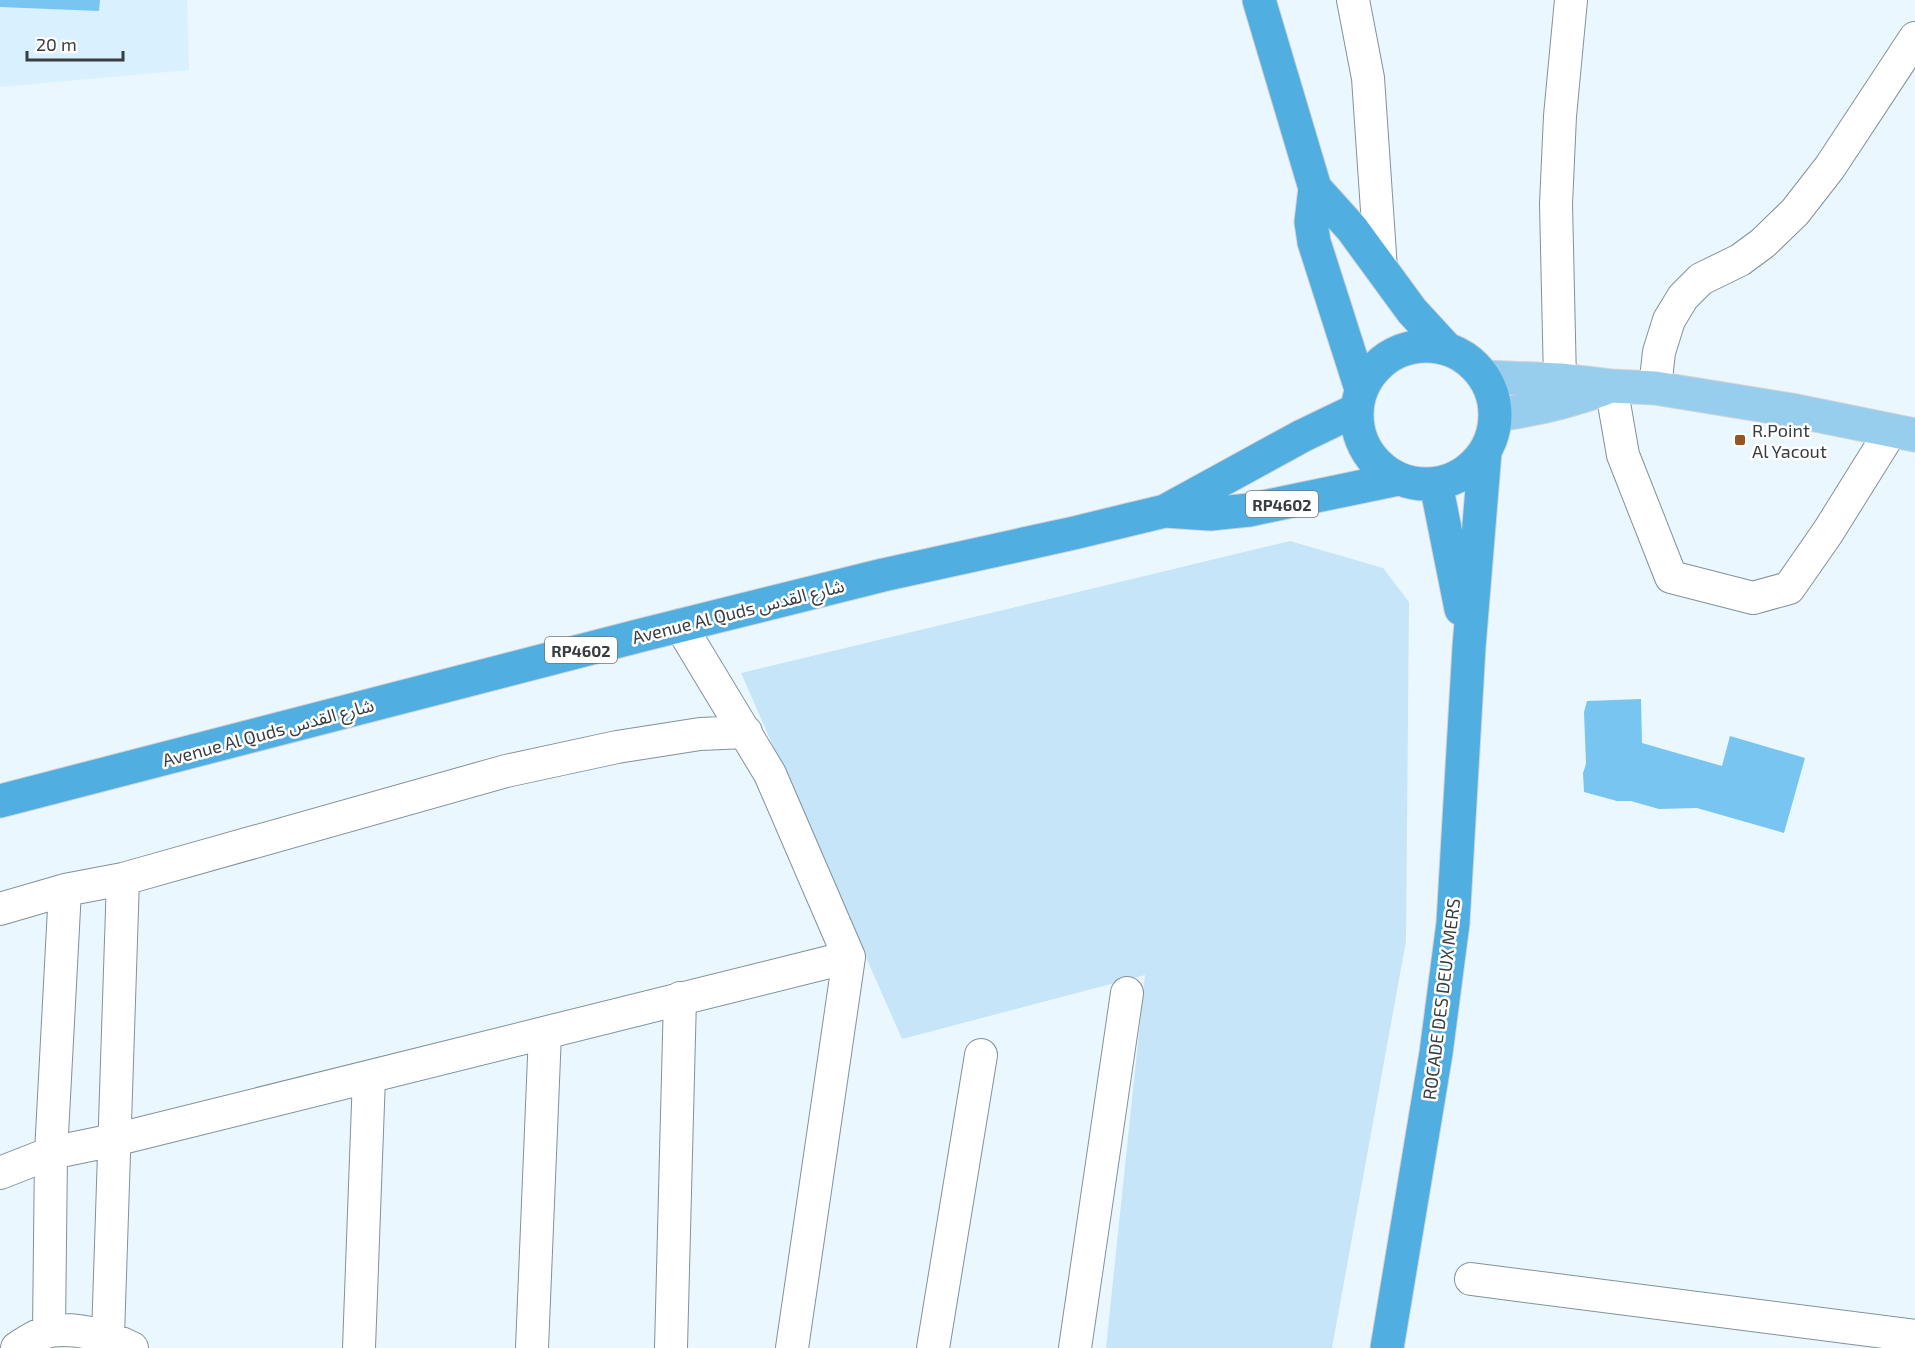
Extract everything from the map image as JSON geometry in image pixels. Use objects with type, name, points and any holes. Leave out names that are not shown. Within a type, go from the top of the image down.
[{"type":"highway","points":[[1259,0],[1315,188],[1311,222],[1314,242],[1358,400],[1360,438],[1379,466],[1398,479]]},
{"type":"highway","points":[[1315,188],[1352,229],[1412,311],[1447,349]]},
{"type":"highway","name":"RP4602","points":[[1358,400],[1375,367],[1396,352],[1421,346],[1447,349],[1468,360],[1484,377],[1492,396],[1496,415],[1485,452],[1472,467],[1455,478],[1436,484],[1410,483],[1398,479]]},
{"type":"highway","name":"Avenue Al Quds شارع القدس","points":[[0,801],[680,625],[883,575],[1165,511],[1302,435],[1358,400]]},
{"type":"highway","name":"ROCADE DES DEUX MERS","points":[[1387,1348],[1436,1053],[1453,923],[1468,647],[1485,452]]},
{"type":"highway","name":"Avenue Al Quds شارع القدس","points":[[1165,511],[1210,514],[1249,510],[1398,479]]},
{"type":"highway","name":"ROCADE DES DEUX MERS","points":[[1436,484],[1468,647]]},
{"type":"main road","points":[[1484,377],[1560,380],[1611,387],[1655,387],[1791,410],[1903,433]]},
{"type":"main road","points":[[1496,415],[1574,400],[1611,387]]},
{"type":"street","points":[[1353,0],[1368,78],[1381,269]]},
{"type":"street","points":[[1560,380],[1556,204],[1560,116],[1571,0]]},
{"type":"street","points":[[1655,387],[1659,351],[1669,320],[1683,297],[1701,279],[1740,260],[1763,243],[1795,212],[1830,167],[1915,38]]},
{"type":"street","points":[[1611,387],[1623,455],[1671,577],[1753,598],[1789,588],[1903,433]]},
{"type":"street","points":[[680,625],[770,774],[849,957],[792,1348]]},
{"type":"street","points":[[0,909],[65,890],[123,879],[506,771],[617,747],[700,734],[746,732]]},
{"type":"street","points":[[17,1348],[49,1331],[85,1332],[120,1342],[114,1140],[123,879]]},
{"type":"street","points":[[49,1331],[51,1153],[65,890]]},
{"type":"street","points":[[0,1173],[51,1153],[114,1140],[849,957]]},
{"type":"street","points":[[1075,1348],[1127,993]]},
{"type":"street","points":[[671,1348],[680,998]]},
{"type":"street","points":[[532,1348],[545,1033]]},
{"type":"street","points":[[933,1348],[981,1055]]},
{"type":"street","points":[[359,1348],[369,1077]]},
{"type":"street","points":[[1471,1278],[1915,1336]]},
{"type":"shaded area","points":[[0,0],[187,0],[189,70],[0,87]]},
{"type":"shaded area","points":[[1290,541],[1383,568],[1409,602],[1406,941],[1332,1348],[1106,1348],[1145,975],[902,1039],[741,673]]},
{"type":"building","points":[[0,0],[100,0],[99,11],[0,7]]},
{"type":"building","points":[[1641,699],[1642,743],[1722,766],[1730,736],[1805,758],[1784,833],[1697,808],[1659,809],[1584,792],[1583,773],[1586,764],[1584,712],[1587,701]]},
{"type":"place","name":"R.Point Al Yacout","points":[[1740,440]]}]
